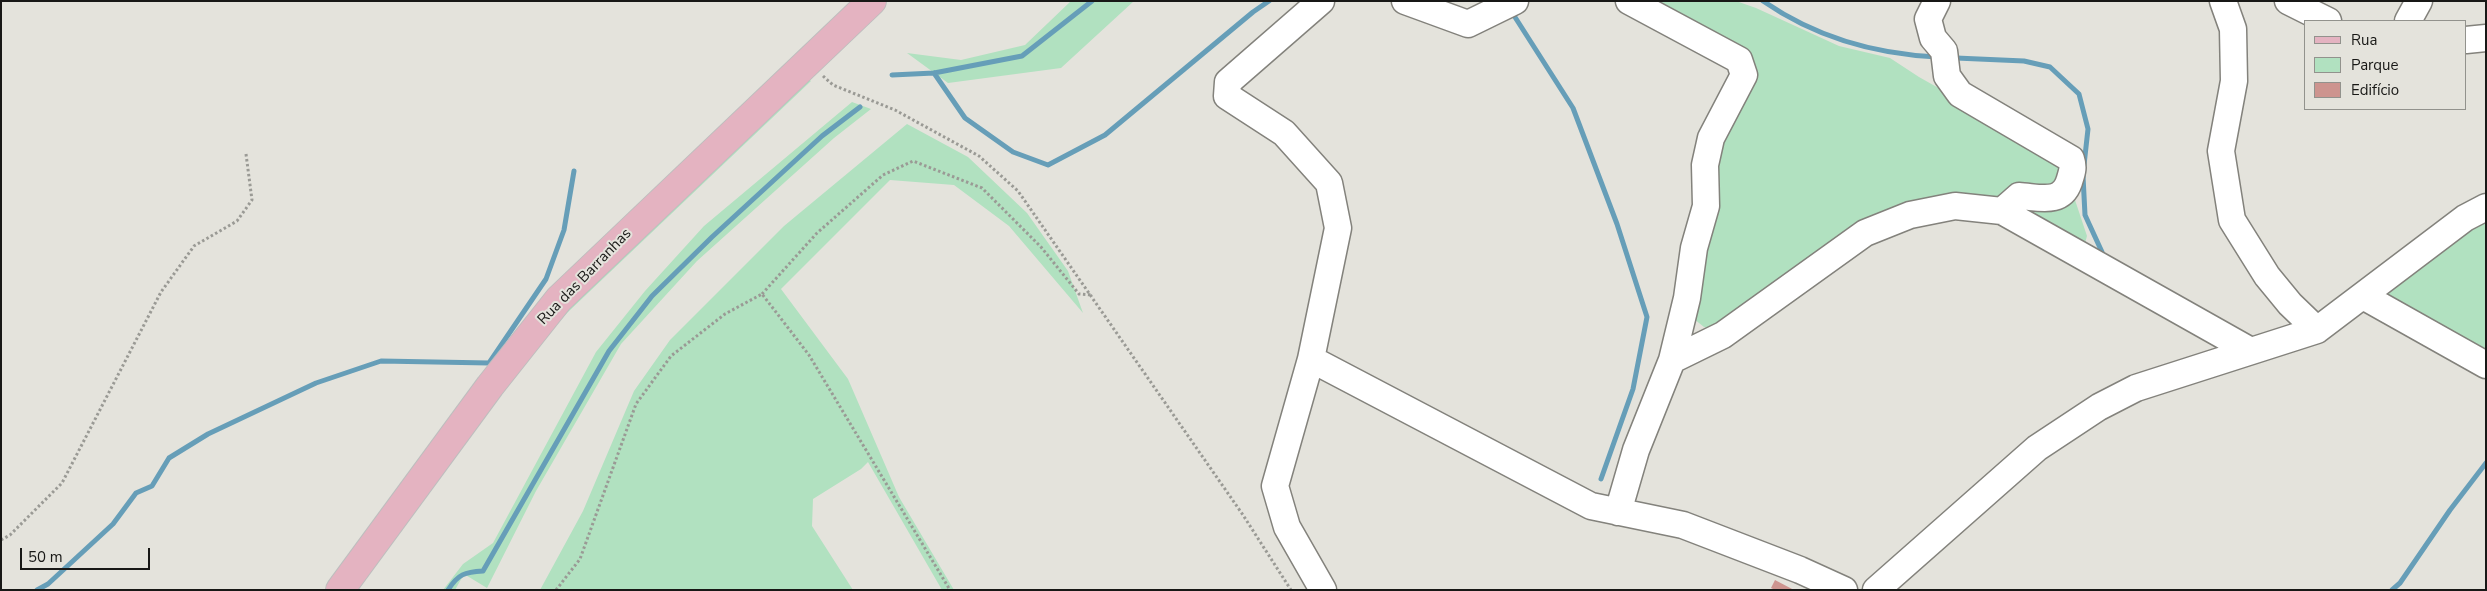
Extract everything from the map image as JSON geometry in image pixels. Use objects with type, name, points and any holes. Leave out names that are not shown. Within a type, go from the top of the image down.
[{"type":"main road","name":"Rua das Barranhas","points":[[340,590],[485,394],[559,299],[872,1]]},
{"type":"lane","points":[[1321,1],[1228,82],[1227,96],[1284,133],[1329,183],[1338,228],[1311,359],[1275,486],[1287,527],[1323,590]]},
{"type":"lane","points":[[1405,1],[1468,24],[1515,1]]},
{"type":"lane","points":[[1618,512],[1636,450],[1672,360],[1687,298],[1694,248],[1706,206],[1705,165],[1711,138],[1744,75],[1739,60],[1629,1]]},
{"type":"lane","points":[[1937,1],[1928,19],[1933,38],[1944,51],[1947,76],[1960,94],[2071,159],[2074,169],[2066,192],[2056,198],[2018,196],[2002,211]]},
{"type":"lane","points":[[2223,1],[2233,29],[2234,81],[2222,151],[2232,220],[2267,276],[2290,304],[2317,330]]},
{"type":"lane","points":[[2288,1],[2326,20]]},
{"type":"lane","points":[[2409,20],[2419,1]]},
{"type":"lane","points":[[2467,40],[2486,38]]},
{"type":"lane","points":[[1672,360],[1723,335],[1865,233],[1910,215],[1956,206],[2002,211],[2249,350]]},
{"type":"lane","points":[[1876,590],[2036,448],[2099,407],[2136,388],[2249,350],[2317,330],[2465,218],[2486,207]]},
{"type":"lane","points":[[2363,296],[2486,365]]},
{"type":"lane","points":[[1311,359],[1592,506],[1683,524],[1800,570],[1844,590]]},
{"type":"path","points":[[807,62],[832,85],[894,110],[979,156],[1018,192],[1093,295],[1243,514],[1291,590]]},
{"type":"path","points":[[1,540],[10,535],[62,483],[160,292],[194,246],[238,221],[252,200],[246,154]]},
{"type":"path","points":[[556,590],[580,559],[636,404],[671,356],[724,314],[762,294],[817,233],[883,175],[913,161],[982,188],[1041,247],[1080,294],[1093,295]]},
{"type":"path","points":[[762,294],[809,354],[950,590]]},
{"type":"green space","points":[[1071,1],[1134,1],[1061,68],[948,83],[907,53],[961,60],[1025,45]]},
{"type":"green space","points":[[1639,1],[1736,1],[1756,8],[1839,46],[1890,58],[1919,77],[2066,160],[2064,179],[2002,207],[1894,218],[1720,331],[1704,327],[1694,319],[1708,181],[1747,78]]},
{"type":"green space","points":[[805,77],[811,81],[568,312],[506,381],[563,309]]},
{"type":"green space","points":[[852,102],[871,109],[834,138],[697,261],[621,344],[536,491],[487,588],[464,574],[455,590],[443,590],[463,564],[493,543],[596,352],[645,291],[704,226]]},
{"type":"green space","points":[[907,124],[968,157],[1027,213],[1068,271],[1083,313],[1009,226],[954,185],[890,180],[781,289],[848,379],[899,497],[954,590],[942,590],[868,462],[861,469],[813,499],[812,526],[853,590],[540,590],[583,511],[634,391],[670,340],[784,226]]},
{"type":"green space","points":[[2074,197],[2087,236],[2084,247],[2014,205]]},
{"type":"green space","points":[[2486,214],[2486,362],[2381,304],[2393,285]]},
{"type":"building","points":[[1775,580],[1794,590],[1775,590],[1771,588]]},
{"type":"waterway","points":[[892,75],[934,73],[1022,56],[1092,1]]},
{"type":"waterway","points":[[934,73],[965,118],[1013,152],[1048,165],[1105,135],[1253,12],[1269,1]]},
{"type":"waterway","points":[[1763,1],[1803,25],[1824,34],[1891,52],[1937,57]]},
{"type":"waterway","points":[[1513,14],[1573,108],[1617,224],[1647,317],[1633,389],[1601,479]]},
{"type":"waterway","points":[[1956,58],[2024,61],[2050,67],[2079,94],[2088,129],[2084,165]]},
{"type":"waterway","points":[[448,590],[455,580],[462,575],[483,571],[609,351],[652,296],[712,237],[822,136],[860,107]]},
{"type":"waterway","points":[[37,590],[48,584],[113,524],[136,493],[152,486],[169,458],[208,434],[316,383],[381,361],[489,363],[546,279],[564,230],[574,171]]},
{"type":"waterway","points":[[2083,176],[2085,215],[2102,252]]},
{"type":"waterway","points":[[2392,590],[2400,583],[2450,510],[2486,463]]}]
